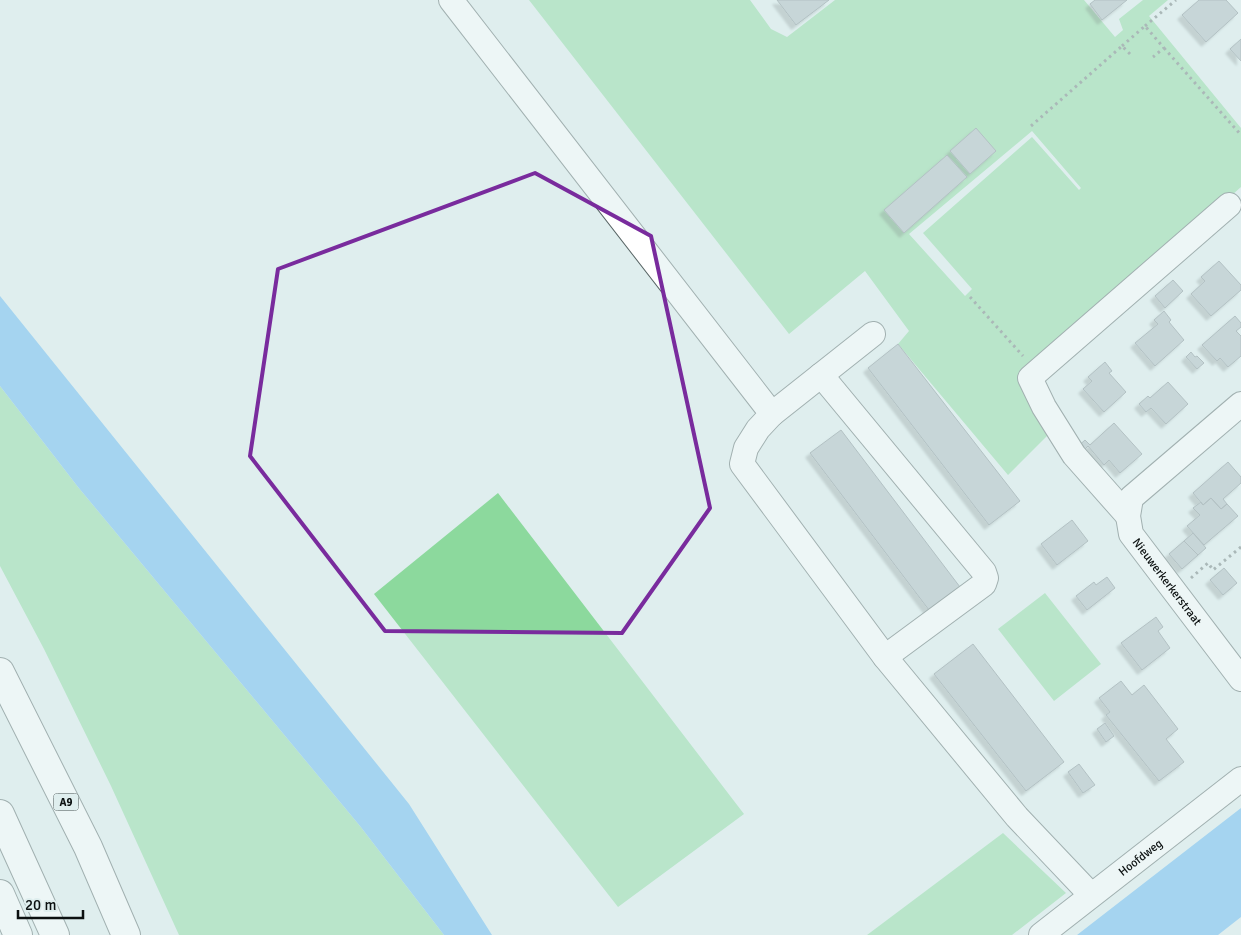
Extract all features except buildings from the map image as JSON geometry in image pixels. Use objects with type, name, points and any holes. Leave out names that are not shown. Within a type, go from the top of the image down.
[{"type":"highway","name":"A9","points":[[0,672],[88,847],[126,935]]},
{"type":"highway","points":[[0,814],[55,935]]},
{"type":"highway","points":[[0,894],[18,935]]},
{"type":"street","points":[[451,0],[772,414]]},
{"type":"street","points":[[1128,516],[1074,454],[1044,407],[1030,378],[1230,205]]},
{"type":"street","points":[[873,334],[772,414],[758,429],[746,448],[742,464],[885,657],[1017,817],[1091,896]]},
{"type":"street","points":[[822,375],[984,572],[986,578],[984,584],[885,657]]},
{"type":"street","points":[[1128,516],[1131,498],[1241,404]]},
{"type":"street","name":"Nieuwerkerkerstraat","points":[[1128,516],[1131,534],[1241,679]]},
{"type":"street","name":"Hoofdweg","points":[[1041,935],[1241,779]]},
{"type":"path","points":[[1031,126],[1176,0]]},
{"type":"path","points":[[1145,26],[1241,136]]},
{"type":"path","points":[[1122,46],[1132,56]]},
{"type":"path","points":[[1153,56],[1164,48]]},
{"type":"path","points":[[970,297],[1037,372]]},
{"type":"path","points":[[1174,592],[1208,563],[1212,570],[1241,547]]},
{"type":"highlighted area","points":[[535,173],[651,236],[710,508],[622,633],[385,631],[250,456],[278,269]]},
{"type":"green space","points":[[529,0],[750,0],[771,29],[787,37],[835,0],[1084,0],[1115,37],[1123,30],[1119,19],[1143,0],[1168,0],[1149,16],[1241,128],[1241,187],[1040,365],[1053,430],[1008,475],[898,344],[909,331],[865,271],[789,334]],"holes":[[[1032,131],[1081,188],[1079,190],[1032,137],[923,233],[972,289],[965,296],[909,234]]]},
{"type":"green space","points":[[0,386],[78,487],[360,826],[444,935],[179,935],[111,786],[44,649],[0,566]]},
{"type":"green space","points":[[498,493],[744,814],[618,907],[374,594]]},
{"type":"green space","points":[[1045,593],[1101,664],[1054,701],[998,629]]},
{"type":"green space","points":[[1003,833],[1066,893],[1012,935],[867,935]]},
{"type":"water","points":[[0,296],[409,804],[492,935],[444,935],[360,826],[78,487],[0,386]]},
{"type":"water","points":[[1241,808],[1241,917],[1218,935],[1077,935]]}]
